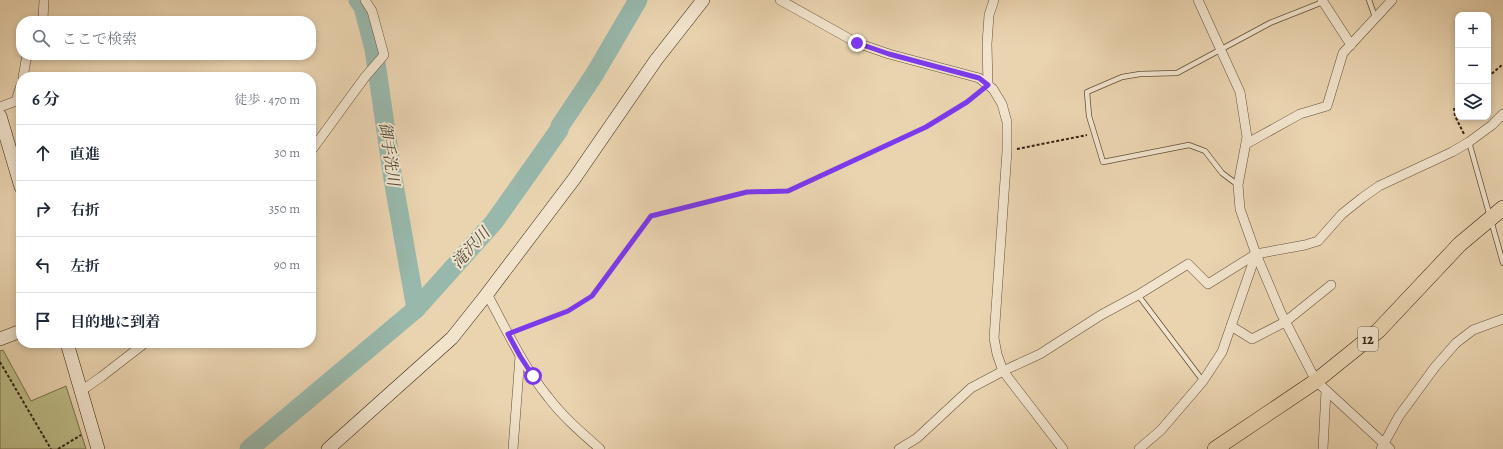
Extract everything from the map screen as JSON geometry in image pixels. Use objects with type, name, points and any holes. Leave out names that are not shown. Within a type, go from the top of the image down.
[{"type":"main road","name":"12","points":[[1215,449],[1321,386],[1378,331],[1460,244],[1503,208]]},
{"type":"street","points":[[43,16],[44,0]]},
{"type":"street","points":[[316,144],[365,77],[384,55],[372,11],[365,0]]},
{"type":"street","points":[[328,449],[452,338],[574,179],[656,60],[703,0]]},
{"type":"street","points":[[780,0],[857,43],[889,54],[979,78],[993,89],[1002,104],[1007,122],[1007,151],[994,338],[997,354],[1003,371],[1063,449]]},
{"type":"street","points":[[988,85],[988,15],[994,0]]},
{"type":"street","points":[[1198,0],[1240,92],[1247,136],[1238,185],[1240,208],[1256,254],[1285,322],[1321,386],[1385,447],[1399,416],[1435,367],[1456,343],[1473,330],[1503,319]]},
{"type":"street","points":[[1246,144],[1300,114],[1327,106],[1343,53],[1392,0]]},
{"type":"street","points":[[1323,1],[1351,45]]},
{"type":"street","points":[[24,72],[26,60]]},
{"type":"street","points":[[0,107],[16,101]]},
{"type":"street","points":[[899,449],[917,438],[971,388],[1040,354],[1101,315],[1138,295],[1188,264],[1208,284],[1256,254],[1318,242],[1342,214],[1379,186],[1452,152],[1469,142],[1492,125],[1503,114]]},
{"type":"street","points":[[0,116],[3,135],[16,173]]},
{"type":"street","points":[[1139,449],[1161,430],[1203,381],[1222,352],[1256,254]]},
{"type":"street","points":[[1231,326],[1252,339],[1285,322],[1331,285]]},
{"type":"street","points":[[487,294],[520,356],[548,398],[600,449]]},
{"type":"street","points":[[0,339],[16,333]]},
{"type":"street","points":[[68,348],[98,449]]},
{"type":"street","points":[[81,391],[101,378],[139,348]]},
{"type":"street","points":[[513,449],[520,356]]},
{"type":"street","points":[[1321,386],[1323,449]]},
{"type":"lane","points":[[1369,0],[1376,18]]},
{"type":"lane","points":[[1238,185],[1222,173],[1205,152],[1189,145],[1103,162],[1089,116],[1087,92],[1122,78],[1140,74],[1177,73],[1270,23],[1323,1]]},
{"type":"lane","points":[[1469,142],[1503,263]]},
{"type":"lane","points":[[1138,295],[1203,381]]},
{"type":"path","points":[[1491,74],[1503,64]]},
{"type":"path","points":[[508,334],[568,311],[592,296],[651,216],[747,192],[788,191],[926,127],[967,102],[988,85]]},
{"type":"path","points":[[1457,120],[1469,142]]},
{"type":"path","points":[[1007,151],[1094,133]]},
{"type":"path","points":[[0,362],[51,449]]},
{"type":"path","points":[[58,449],[84,434]]},
{"type":"shaded area","points":[[3,350],[31,401],[66,386],[86,449],[0,449],[0,351]]},
{"type":"waterway","name":"御手洗川","points":[[358,0],[363,7],[374,49],[393,179],[416,309]]},
{"type":"waterway","name":"滝沢川","points":[[249,449],[416,309],[494,222],[559,130],[560,126],[594,75],[638,0]]},
{"type":"route","points":[[533,376],[508,334],[568,311],[592,296],[651,216],[747,192],[788,191],[926,127],[967,102],[988,85],[979,78],[889,54],[857,43]]}]
